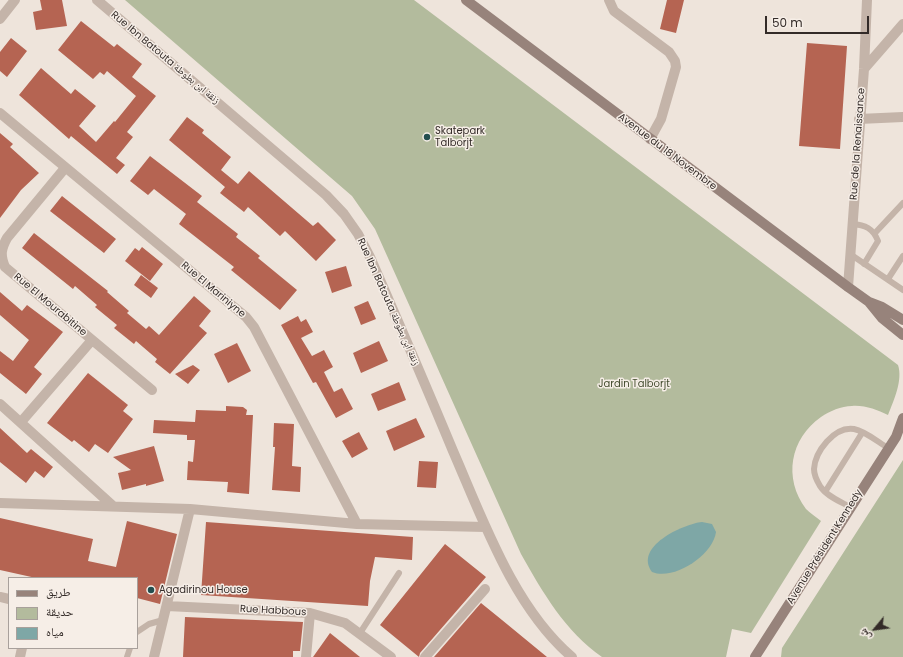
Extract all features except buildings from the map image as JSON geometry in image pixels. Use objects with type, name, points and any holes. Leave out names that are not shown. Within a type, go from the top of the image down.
[{"type":"street","points":[[0,20],[15,0]]},
{"type":"street","name":"Rue Ibn Batouta زنقة ابن بطوطة","points":[[97,0],[280,156],[344,214],[358,234],[370,256],[485,527],[529,608],[543,626],[572,657]]},
{"type":"street","name":"Avenue du 18 Novembre","points":[[466,0],[848,287],[869,302],[882,307],[903,320]]},
{"type":"street","points":[[609,0],[614,11],[669,52],[675,61],[676,67],[661,119],[650,139]]},
{"type":"street","name":"Rue de la Renaissance","points":[[848,287],[859,119],[864,70],[867,0]]},
{"type":"street","points":[[864,70],[903,24]]},
{"type":"street","name":"Rue El Mariniyne","points":[[0,113],[246,317],[254,327],[357,524]]},
{"type":"street","points":[[859,119],[903,117]]},
{"type":"street","name":"Rue El Mourabitine","points":[[65,168],[7,238],[1,253],[5,267],[152,390]]},
{"type":"street","name":"Avenue du 18 Novembre","points":[[869,302],[882,318],[903,336]]},
{"type":"street","points":[[21,422],[92,340]]},
{"type":"street","points":[[0,404],[113,506]]},
{"type":"street","name":"Avenue Président Kennedy","points":[[755,657],[888,448],[899,435],[903,418]]},
{"type":"street","points":[[0,503],[190,509],[357,524],[485,527]]},
{"type":"street","points":[[154,657],[190,509]]},
{"type":"street","points":[[425,657],[485,589]]},
{"type":"street","name":"Rue Habbous","points":[[167,606],[310,613],[345,623],[391,657]]},
{"type":"street","points":[[306,657],[310,613]]},
{"type":"lane","points":[[875,233],[903,203]]},
{"type":"lane","points":[[852,224],[864,225],[875,233],[878,241],[864,264]]},
{"type":"lane","points":[[850,254],[903,290]]},
{"type":"lane","points":[[888,279],[903,256]]},
{"type":"lane","points":[[850,507],[825,492],[821,487],[814,470],[816,460],[826,443],[832,436],[846,429],[854,429],[888,448]]},
{"type":"lane","points":[[825,492],[862,433]]},
{"type":"lane","points":[[360,633],[399,573]]},
{"type":"lane","points":[[138,631],[149,624],[163,620]]},
{"type":"green space","name":"Jardin Talborjt","points":[[125,0],[414,0],[898,365],[899,383],[888,415],[866,407],[848,406],[832,411],[821,417],[802,436],[793,460],[792,472],[794,485],[806,509],[821,521],[751,633],[732,629],[726,657],[602,657],[589,647],[566,623],[547,597],[521,554],[375,229],[352,196]]},
{"type":"green space","points":[[903,460],[903,657],[781,657],[782,648]]},
{"type":"water","points":[[702,522],[712,524],[716,532],[708,549],[700,557],[691,564],[671,573],[661,574],[652,572],[648,563],[649,554],[654,546],[673,532]]},
{"type":"place","name":"Skatepark Talborjt","points":[[427,137]]},
{"type":"place","name":"Agadirinou House","points":[[151,590]]}]
